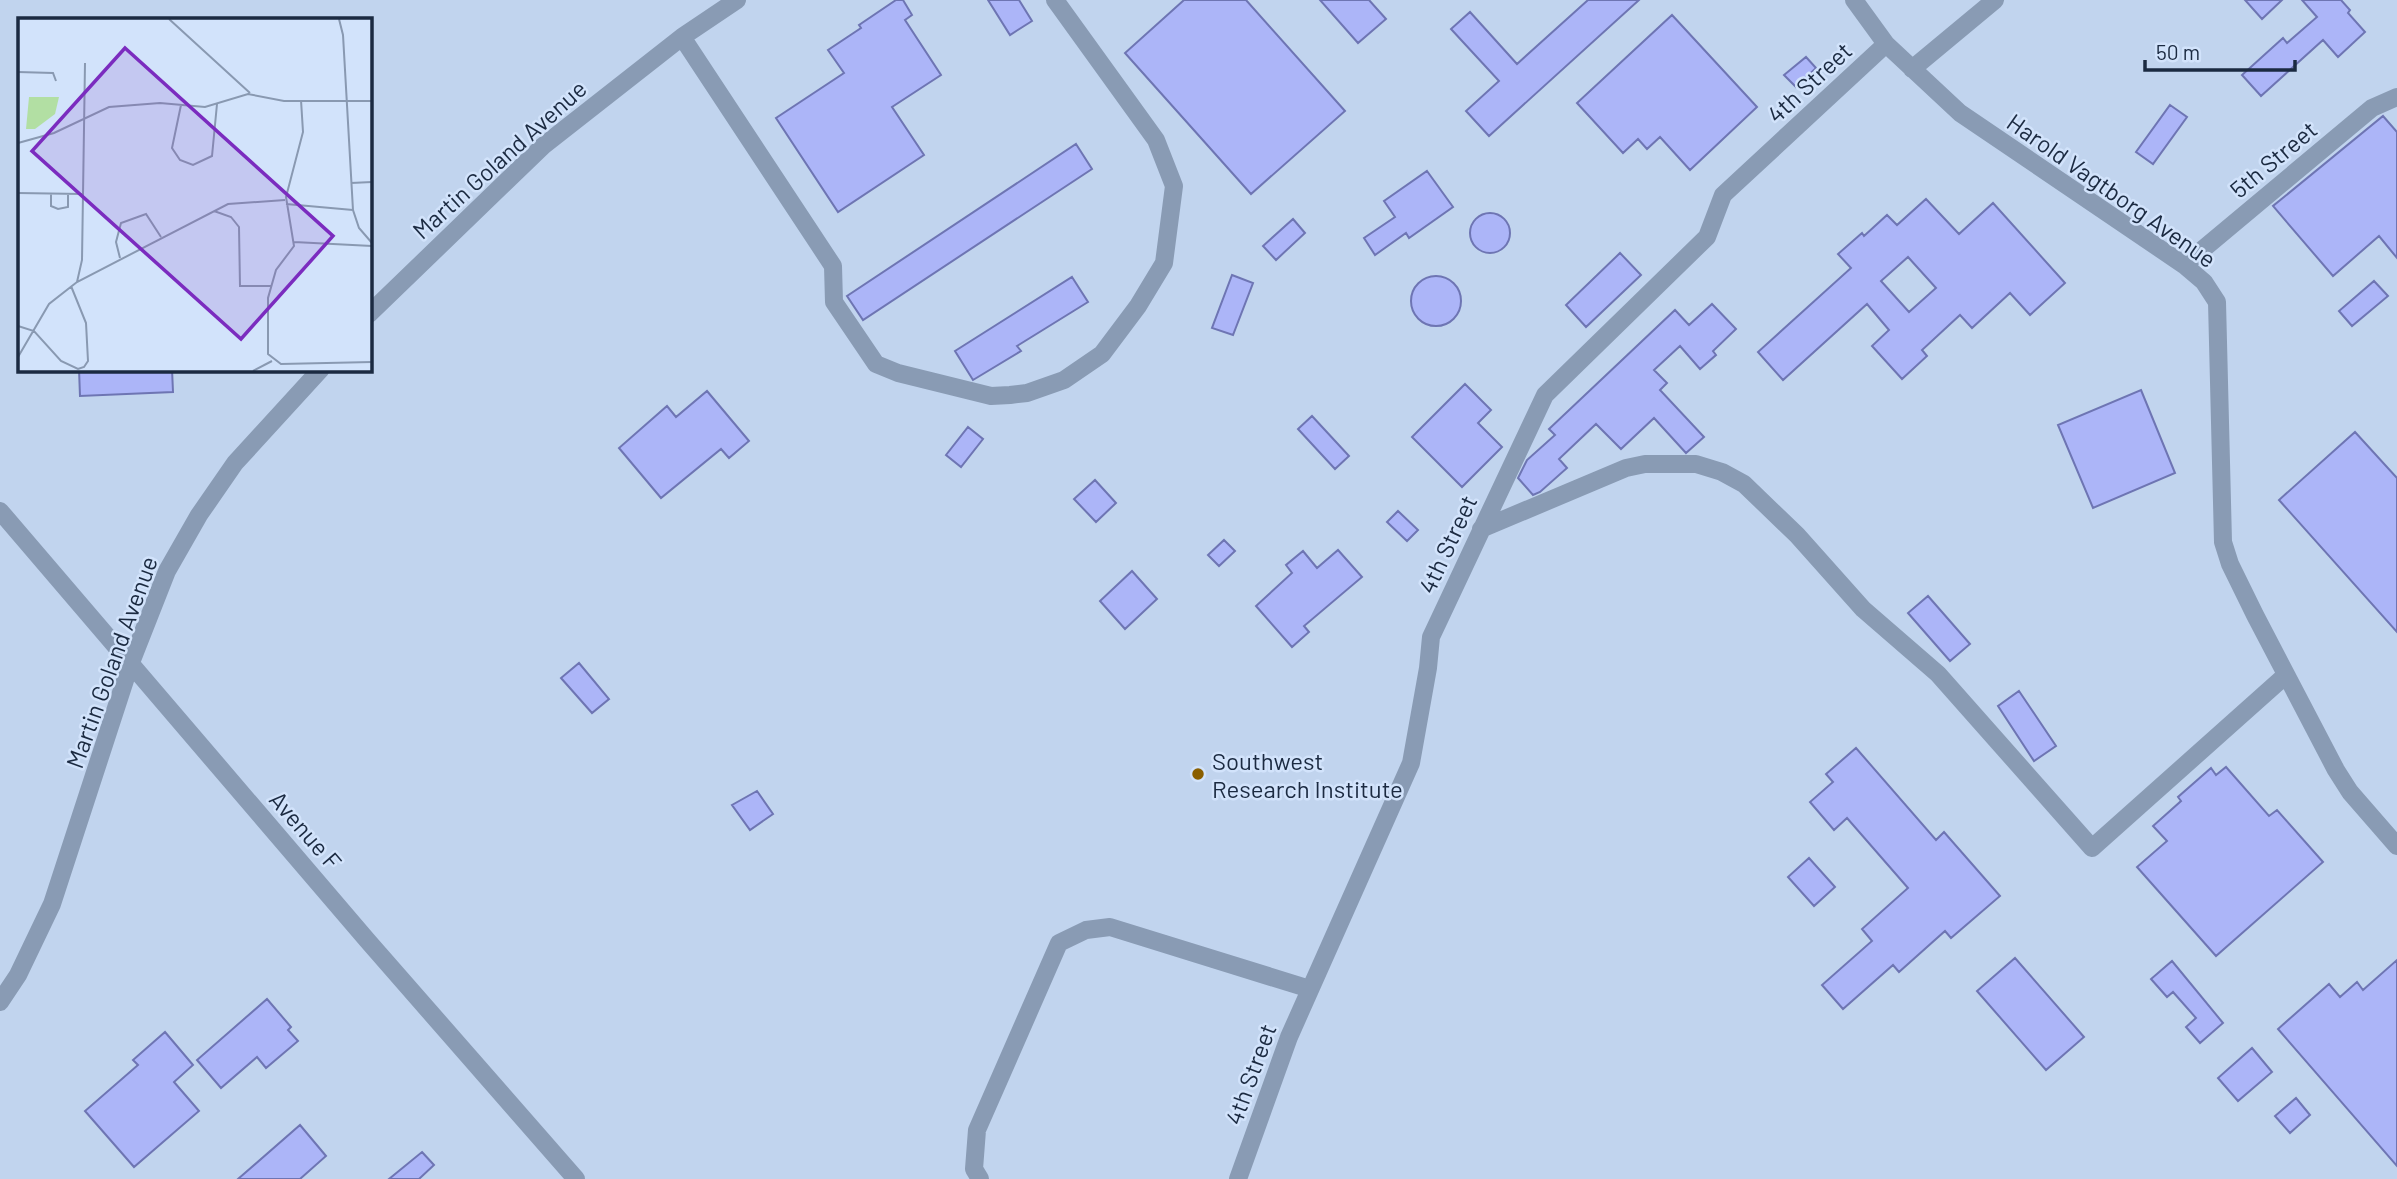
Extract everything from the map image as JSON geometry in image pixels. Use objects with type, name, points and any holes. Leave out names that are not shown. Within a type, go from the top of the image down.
[{"type":"street","name":"Martin Goland Avenue","points":[[371,312],[543,146],[682,37],[737,0]]},
{"type":"street","points":[[682,37],[833,266],[834,302],[876,364],[898,373],[991,396],[1027,393],[1064,380],[1102,354],[1138,306],[1164,263],[1174,186],[1156,140],[1055,0]]},
{"type":"street","name":"Harold Vagtborg Avenue","points":[[1854,0],[1886,44],[1960,113],[2185,265],[2204,282],[2217,302],[2223,542],[2230,564],[2336,770],[2350,792],[2397,846]]},
{"type":"street","points":[[1912,69],[1994,0]]},
{"type":"street","name":"4th Street","points":[[1238,1179],[1289,1037],[1411,763],[1431,637],[1545,395],[1707,237],[1723,195],[1886,44]]},
{"type":"street","name":"5th Street","points":[[2185,265],[2372,108],[2397,97]]},
{"type":"street","name":"Martin Goland Avenue","points":[[0,1002],[18,975],[52,904],[130,664],[167,571],[199,515],[235,463],[319,371]]},
{"type":"street","points":[[1481,529],[1626,468],[1645,464],[1696,464],[1722,472],[1744,484],[1797,535],[1863,609],[1938,674],[2092,848],[2286,675]]},
{"type":"street","name":"Avenue F","points":[[0,511],[566,1176]]},
{"type":"street","points":[[980,1179],[974,1169],[977,1130],[1059,943],[1086,930],[1110,927],[1310,989]]},
{"type":"shaded area","name":"Southwest Research Institute","points":[[0,0],[2397,0],[2397,1179],[0,1179]]},
{"type":"building","points":[[896,0],[903,0],[912,15],[905,20],[941,75],[892,107],[924,155],[838,212],[776,118],[844,73],[828,50]]},
{"type":"building","points":[[988,0],[1019,0],[1032,21],[1010,35]]},
{"type":"building","points":[[1184,0],[1246,0],[1345,111],[1251,194],[1125,53]]},
{"type":"building","points":[[1320,0],[1369,0],[1386,19],[1358,43]]},
{"type":"building","points":[[1588,0],[1639,0],[1489,136],[1466,111],[1499,81],[1451,29],[1470,12],[1517,64]]},
{"type":"building","points":[[2245,0],[2282,0],[2262,19]]},
{"type":"building","points":[[2302,0],[2341,0],[2350,10],[2348,13],[2365,32],[2338,57],[2323,40],[2261,96],[2242,75],[2283,38],[2287,43],[2317,17]]},
{"type":"building","points":[[1672,15],[1757,107],[1690,170],[1660,137],[1647,149],[1638,139],[1623,153],[1577,103]]},
{"type":"building","points":[[1806,57],[1816,68],[1796,87],[1784,75]]},
{"type":"building","points":[[2170,105],[2187,117],[2153,164],[2136,152]]},
{"type":"building","points":[[2383,116],[2397,132],[2397,258],[2379,236],[2333,276],[2273,206]]},
{"type":"building","points":[[1076,144],[1092,169],[863,320],[847,296]]},
{"type":"building","points":[[1427,171],[1453,207],[1409,238],[1406,233],[1375,255],[1364,238],[1395,217],[1384,201]]},
{"type":"building","points":[[1926,199],[1959,234],[1993,203],[2065,283],[2030,315],[2010,293],[1972,328],[1960,315],[1922,350],[1927,356],[1902,379],[1872,346],[1889,330],[1867,304],[1783,380],[1758,352],[1851,268],[1838,254],[1862,233],[1864,236],[1887,215],[1897,225]],"holes":[[[1908,257],[1936,288],[1909,312],[1881,281]]]},
{"type":"building","points":[[1490,213],[1504,219],[1510,233],[1504,247],[1490,253],[1476,247],[1470,233],[1476,219]]},
{"type":"building","points":[[1293,219],[1305,233],[1276,260],[1263,246]]},
{"type":"building","points":[[1620,253],[1641,275],[1586,327],[1566,305]]},
{"type":"building","points":[[1232,275],[1253,283],[1233,335],[1212,328]]},
{"type":"building","points":[[1436,276],[1454,283],[1461,301],[1454,319],[1436,326],[1418,319],[1411,301],[1418,283]]},
{"type":"building","points":[[1072,277],[1088,302],[1017,346],[1021,351],[973,380],[955,351]]},
{"type":"building","points":[[2374,281],[2388,296],[2352,326],[2339,311]]},
{"type":"building","points":[[1712,304],[1736,329],[1713,351],[1716,355],[1700,369],[1680,346],[1654,370],[1667,383],[1660,390],[1704,437],[1686,453],[1654,418],[1621,449],[1596,424],[1559,459],[1567,468],[1533,495],[1518,478],[1527,460],[1555,435],[1549,429],[1675,310],[1689,325]]},
{"type":"building","points":[[79,371],[172,371],[173,392],[80,396]]},
{"type":"building","points":[[1465,384],[1491,410],[1478,423],[1502,447],[1462,487],[1412,437]]},
{"type":"building","points":[[2141,390],[2175,473],[2093,508],[2058,425]]},
{"type":"building","points":[[707,391],[749,441],[729,458],[721,449],[661,498],[619,448],[667,406],[676,417]]},
{"type":"building","points":[[1312,416],[1349,456],[1335,469],[1298,429]]},
{"type":"building","points":[[968,427],[983,439],[961,467],[946,455]]},
{"type":"building","points":[[2355,432],[2397,478],[2397,632],[2279,500]]},
{"type":"building","points":[[1095,480],[1116,503],[1096,522],[1074,499]]},
{"type":"building","points":[[1398,511],[1418,530],[1407,541],[1387,522]]},
{"type":"building","points":[[1224,540],[1235,551],[1219,566],[1208,555]]},
{"type":"building","points":[[1338,550],[1362,577],[1304,626],[1309,632],[1292,647],[1256,606],[1292,573],[1286,565],[1303,551],[1317,568]]},
{"type":"building","points":[[1132,571],[1157,599],[1125,629],[1100,601]]},
{"type":"building","points":[[1928,596],[1970,644],[1950,661],[1908,613]]},
{"type":"building","points":[[579,663],[609,699],[592,713],[561,678]]},
{"type":"building","points":[[2019,691],[2056,746],[2034,761],[1998,706]]},
{"type":"building","points":[[1856,748],[1936,840],[1944,832],[2000,896],[1951,938],[1945,931],[1899,972],[1893,965],[1843,1009],[1822,985],[1872,941],[1862,929],[1908,888],[1847,818],[1834,830],[1810,802],[1833,782],[1826,774]]},
{"type":"building","points":[[2226,767],[2269,816],[2277,810],[2323,862],[2216,956],[2137,867],[2167,841],[2153,826],[2181,801],[2178,797],[2211,768],[2216,775]]},
{"type":"building","points":[[757,791],[773,814],[750,830],[732,805]]},
{"type":"building","points":[[1809,858],[1835,887],[1814,906],[1788,877]]},
{"type":"building","points":[[2015,958],[2084,1037],[2046,1070],[1977,991]]},
{"type":"building","points":[[2397,960],[2397,1166],[2278,1029],[2329,984],[2340,997],[2357,982],[2363,990]]},
{"type":"building","points":[[2172,961],[2223,1023],[2200,1043],[2186,1027],[2196,1018],[2173,992],[2167,997],[2151,979]]},
{"type":"building","points":[[267,999],[291,1027],[288,1030],[298,1041],[266,1068],[257,1057],[221,1088],[197,1060]]},
{"type":"building","points":[[165,1032],[193,1065],[174,1082],[199,1111],[134,1167],[85,1111],[138,1065],[133,1060]]},
{"type":"building","points":[[2252,1048],[2272,1072],[2238,1101],[2218,1078]]},
{"type":"building","points":[[2296,1098],[2310,1115],[2290,1133],[2275,1116]]},
{"type":"building","points":[[300,1125],[326,1156],[300,1179],[238,1179]]},
{"type":"building","points":[[422,1152],[434,1165],[419,1179],[389,1179]]},
{"type":"place","name":"Southwest Research Institute","points":[[1198,774]]}]
